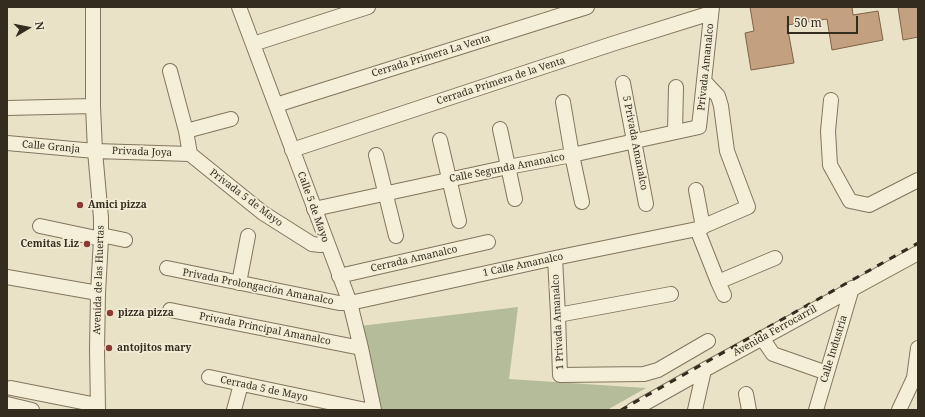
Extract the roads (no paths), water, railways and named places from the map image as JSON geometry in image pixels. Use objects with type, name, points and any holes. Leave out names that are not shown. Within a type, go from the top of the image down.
[{"type":"street","name":"Avenida de las Huertas","points":[[94,7],[93,106],[95,151],[101,218],[97,350],[98,408]]},
{"type":"street","name":"Calle 5 de Mayo","points":[[239,7],[350,303],[374,410]]},
{"type":"street","name":"Cerrada Primera La Venta","points":[[276,105],[587,7]]},
{"type":"street","points":[[253,44],[366,8]]},
{"type":"street","name":"Privada Amanalco","points":[[699,128],[712,10]]},
{"type":"street","name":"Cerrada Primera de la Venta","points":[[292,150],[712,10]]},
{"type":"street","points":[[170,71],[186,130],[190,154]]},
{"type":"street","name":"1 Calle Amanalco","points":[[350,303],[700,228],[748,208],[727,151],[721,106],[718,96],[704,81]]},
{"type":"street","name":"5 Privada Amanalco","points":[[623,83],[646,204]]},
{"type":"street","points":[[675,132],[676,87]]},
{"type":"street","points":[[831,100],[828,131],[830,165],[850,200],[869,205],[918,180]]},
{"type":"street","points":[[563,102],[582,202]]},
{"type":"street","points":[[7,108],[93,106]]},
{"type":"street","points":[[186,130],[231,119]]},
{"type":"street","name":"Calle Segunda Amanalco","points":[[314,209],[508,167],[572,155],[635,140],[699,128]]},
{"type":"street","points":[[500,129],[515,199]]},
{"type":"street","points":[[440,140],[458,221]]},
{"type":"street","name":"Calle Granja","points":[[7,143],[95,151]]},
{"type":"street","name":"Privada Joya","points":[[95,151],[190,154]]},
{"type":"street","name":"Privada 5 de Mayo","points":[[190,154],[263,213],[312,244],[327,244]]},
{"type":"street","points":[[376,155],[396,236]]},
{"type":"street","points":[[696,190],[700,228],[718,282],[724,295]]},
{"type":"street","points":[[40,226],[125,240]]},
{"type":"street","points":[[240,283],[248,236]]},
{"type":"street","name":"Cerrada Amanalco","points":[[339,276],[488,242]]},
{"type":"street","name":"Avenida Ferrocarril","points":[[633,410],[918,253]]},
{"type":"street","name":"1 Privada Amanalco","points":[[555,258],[560,375],[644,374],[658,370],[708,341]]},
{"type":"street","points":[[718,282],[775,258]]},
{"type":"street","name":"Privada Prolongación Amanalco","points":[[167,268],[338,303],[350,303]]},
{"type":"street","points":[[7,277],[98,293]]},
{"type":"street","name":"Calle Industria","points":[[816,410],[852,288]]},
{"type":"street","points":[[558,314],[671,294]]},
{"type":"street","name":"Privada Principal Amanalco","points":[[170,310],[361,348]]},
{"type":"street","points":[[762,338],[773,354],[827,373]]},
{"type":"street","points":[[899,410],[914,378],[918,348]]},
{"type":"street","points":[[695,410],[704,370]]},
{"type":"street","name":"Cerrada 5 de Mayo","points":[[209,377],[366,410]]},
{"type":"street","points":[[914,378],[918,395]]},
{"type":"street","points":[[234,410],[241,384]]},
{"type":"street","points":[[11,388],[98,408]]},
{"type":"street","points":[[746,394],[748,410]]},
{"type":"street","points":[[7,404],[32,410]]},
{"type":"railway","points":[[621,410],[918,243]]},
{"type":"place","name":"Amici pizza","points":[[80,205]]},
{"type":"place","name":"Cemitas Liz","points":[[87,244]]},
{"type":"place","name":"pizza pizza","points":[[110,313]]},
{"type":"place","name":"antojitos mary","points":[[109,348]]}]
